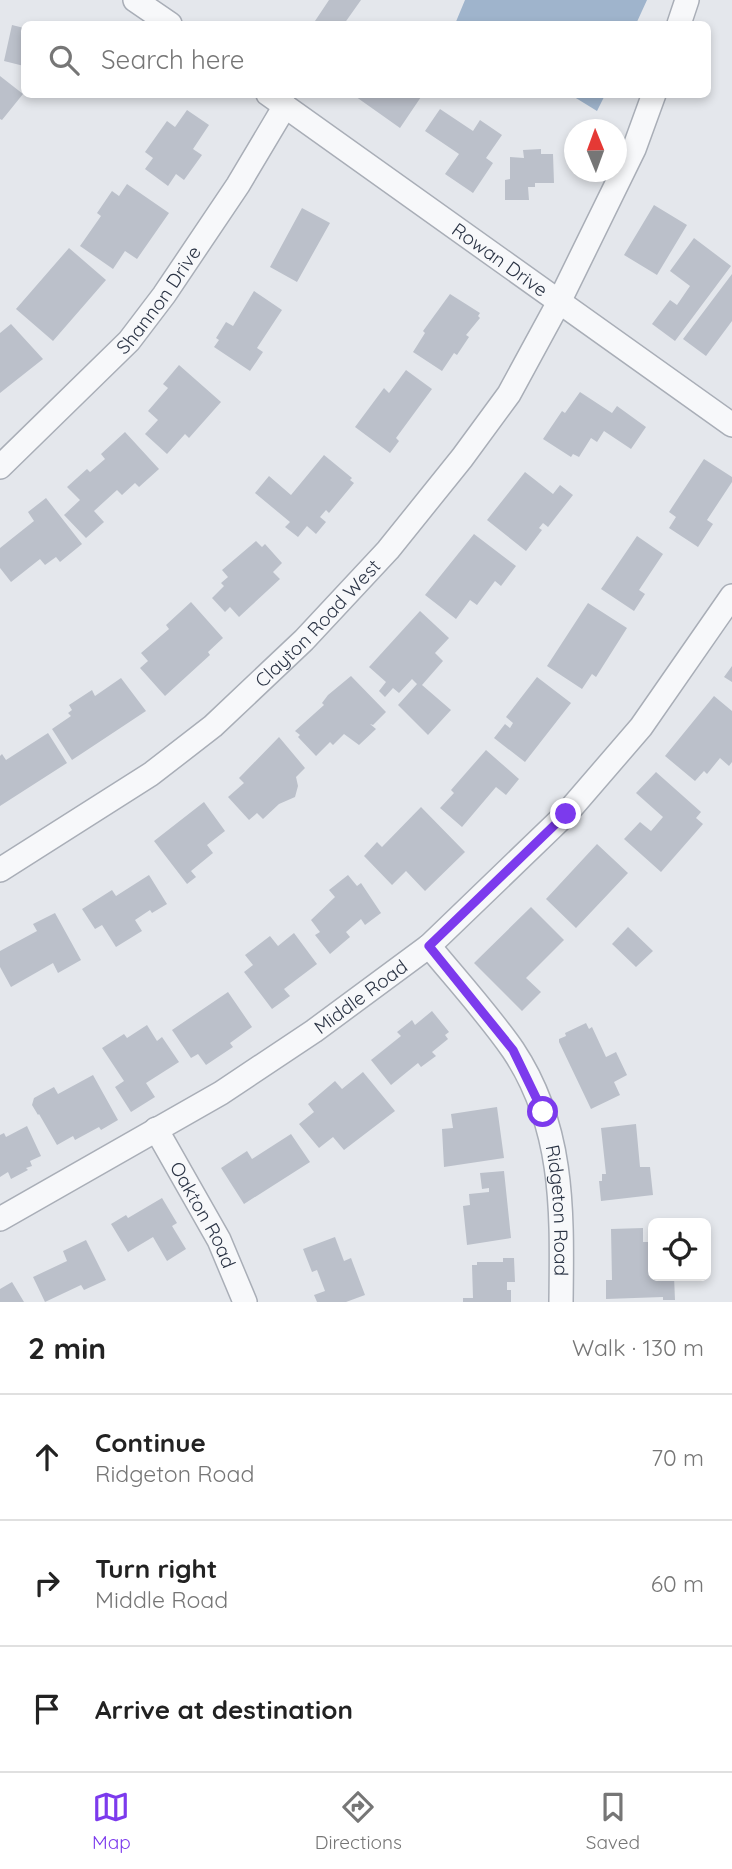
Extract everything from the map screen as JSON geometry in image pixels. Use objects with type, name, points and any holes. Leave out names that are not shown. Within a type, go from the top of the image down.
[{"type":"street","points":[[135,0],[166,21]]},
{"type":"street","points":[[680,21],[687,0]]},
{"type":"street","name":"Clayton Road West","points":[[0,870],[151,774],[213,726],[304,640],[388,550],[509,394],[559,302],[634,149],[653,98]]},
{"type":"street","name":"Rowan Drive","points":[[276,100],[732,425]]},
{"type":"street","name":"Shannon Drive","points":[[0,467],[129,341],[164,295],[238,185],[276,100]]},
{"type":"street","name":"Middle Road","points":[[0,1219],[222,1093],[314,1031],[429,946],[566,814],[641,727],[732,596]]},
{"type":"street","name":"Ridgeton Road","points":[[429,946],[513,1050],[543,1112],[558,1170],[562,1215],[561,1302]]},
{"type":"street","name":"Oakton Road","points":[[156,1129],[219,1240],[245,1302]]},
{"type":"water","points":[[465,0],[647,0],[637,21],[456,21]]},
{"type":"water","points":[[576,98],[604,98],[597,111]]},
{"type":"building","points":[[329,0],[361,0],[346,21],[315,21]]},
{"type":"building","points":[[12,25],[21,27],[21,65],[4,61]]},
{"type":"building","points":[[0,76],[21,92],[21,96],[2,120]]},
{"type":"building","points":[[358,98],[420,98],[400,128]]},
{"type":"building","points":[[440,109],[473,131],[480,120],[502,135],[486,158],[493,163],[473,193],[445,174],[459,154],[425,131]]},
{"type":"building","points":[[187,110],[209,125],[193,149],[202,155],[184,180],[176,174],[168,186],[145,169],[153,158],[145,152],[167,121],[175,127]]},
{"type":"building","points":[[541,149],[541,154],[553,154],[554,183],[535,183],[535,187],[528,187],[529,200],[505,200],[505,180],[510,179],[510,157],[524,158],[523,150]]},
{"type":"building","points":[[127,184],[169,213],[137,259],[125,251],[113,269],[80,246],[101,216],[97,213],[112,191],[119,196]]},
{"type":"building","points":[[654,205],[687,225],[657,275],[624,255]]},
{"type":"building","points":[[302,208],[330,223],[297,282],[270,267]]},
{"type":"building","points":[[694,238],[731,266],[675,341],[652,324],[670,300],[677,305],[690,286],[670,271]]},
{"type":"building","points":[[69,248],[106,280],[53,341],[16,309]]},
{"type":"building","points":[[732,274],[732,321],[706,356],[683,339]]},
{"type":"building","points":[[254,291],[282,310],[257,348],[263,352],[250,371],[214,347],[226,322],[233,326]]},
{"type":"building","points":[[450,294],[480,313],[480,318],[466,335],[469,337],[457,355],[454,353],[442,371],[413,352],[425,333],[423,331]]},
{"type":"building","points":[[11,324],[43,359],[0,393],[0,333]]},
{"type":"building","points":[[179,365],[221,402],[189,438],[185,434],[167,454],[145,434],[158,420],[148,411],[168,388],[163,384]]},
{"type":"building","points":[[406,370],[432,389],[396,438],[399,441],[390,453],[355,427],[384,388],[389,393]]},
{"type":"building","points":[[580,392],[612,413],[617,406],[646,427],[631,449],[604,431],[597,442],[591,438],[579,457],[573,454],[571,457],[543,439],[562,411],[565,413]]},
{"type":"building","points":[[125,432],[159,469],[139,487],[135,483],[122,495],[117,490],[94,511],[104,522],[86,538],[64,515],[80,500],[67,487],[87,469],[90,472],[105,459],[101,454]]},
{"type":"building","points":[[324,455],[352,478],[350,480],[354,483],[329,513],[326,510],[320,517],[326,522],[316,534],[307,526],[298,537],[285,527],[290,522],[255,493],[269,476],[291,495]]},
{"type":"building","points":[[704,459],[732,477],[732,482],[707,520],[713,524],[698,547],[669,528],[676,517],[669,512]]},
{"type":"building","points":[[525,472],[553,494],[560,485],[573,495],[548,527],[543,523],[539,528],[542,530],[526,551],[487,520]]},
{"type":"building","points":[[46,498],[82,544],[60,562],[56,557],[45,565],[40,559],[11,582],[0,568],[0,548],[34,521],[28,512]]},
{"type":"building","points":[[474,534],[516,566],[501,586],[495,581],[477,605],[470,600],[456,619],[425,595]]},
{"type":"building","points":[[637,536],[663,554],[639,590],[645,594],[634,611],[601,589]]},
{"type":"building","points":[[256,541],[262,547],[265,544],[282,563],[273,572],[280,579],[239,617],[230,607],[225,612],[212,598],[224,586],[221,583],[228,577],[222,570]]},
{"type":"building","points":[[191,602],[223,638],[208,652],[210,655],[165,696],[140,668],[148,661],[141,653],[169,629],[166,625]]},
{"type":"building","points":[[588,603],[627,628],[596,677],[592,674],[582,689],[547,666]]},
{"type":"building","points":[[420,611],[449,638],[435,653],[443,661],[422,685],[451,710],[428,735],[398,705],[417,684],[412,679],[399,693],[393,688],[385,697],[379,691],[386,682],[369,667]]},
{"type":"building","points":[[732,666],[732,682],[724,677]]},
{"type":"building","points":[[351,676],[386,712],[373,725],[370,724],[376,729],[359,745],[344,734],[333,745],[330,742],[316,756],[295,731],[324,705],[322,703],[328,695]]},
{"type":"building","points":[[537,677],[571,703],[525,762],[494,738],[505,724],[510,728],[513,723],[506,717]]},
{"type":"building","points":[[121,678],[146,711],[72,760],[52,729],[71,716],[68,713],[72,710],[69,705],[92,690],[95,696]]},
{"type":"building","points":[[714,696],[732,711],[732,762],[729,766],[720,758],[707,774],[704,771],[695,781],[665,756]]},
{"type":"building","points":[[48,733],[67,763],[0,806],[0,756],[2,754],[6,760]]},
{"type":"building","points":[[279,737],[305,768],[296,777],[298,786],[295,797],[279,804],[263,819],[257,813],[249,820],[228,797],[244,783],[239,778]]},
{"type":"building","points":[[486,750],[519,779],[506,795],[496,787],[462,827],[440,808],[454,793],[451,790]]},
{"type":"building","points":[[656,772],[701,812],[696,818],[703,824],[661,872],[624,839],[640,822],[651,831],[663,817],[636,793]]},
{"type":"building","points":[[204,802],[225,831],[207,845],[213,853],[191,871],[196,877],[187,884],[154,841]]},
{"type":"building","points":[[421,807],[465,852],[425,891],[406,871],[392,885],[364,856],[377,842],[382,847]]},
{"type":"building","points":[[597,844],[628,873],[576,928],[546,899]]},
{"type":"building","points":[[149,875],[167,904],[152,913],[150,910],[135,920],[142,931],[116,947],[102,925],[95,929],[82,909],[112,890],[116,896]]},
{"type":"building","points":[[348,875],[357,886],[361,883],[381,913],[365,925],[361,919],[346,932],[350,937],[330,954],[315,935],[320,932],[311,920],[335,897],[329,890]]},
{"type":"building","points":[[531,907],[564,940],[526,978],[541,992],[522,1011],[474,963]]},
{"type":"building","points":[[55,913],[81,960],[58,973],[53,963],[11,987],[0,967],[0,951],[37,931],[33,924]]},
{"type":"building","points":[[628,927],[653,951],[636,967],[612,944]]},
{"type":"building","points":[[294,933],[317,964],[284,989],[290,996],[272,1009],[244,972],[253,965],[245,955],[270,936],[278,946]]},
{"type":"building","points":[[228,992],[252,1027],[230,1043],[233,1047],[206,1065],[198,1054],[191,1058],[172,1030]]},
{"type":"building","points":[[432,1011],[449,1032],[445,1035],[448,1039],[432,1052],[436,1056],[421,1067],[418,1063],[391,1085],[371,1060],[401,1036],[397,1032],[412,1020],[415,1025]]},
{"type":"building","points":[[586,1023],[589,1029],[592,1027],[606,1057],[616,1052],[627,1075],[614,1082],[620,1095],[591,1109],[559,1042],[559,1039],[566,1036],[565,1033]]},
{"type":"building","points":[[147,1025],[157,1041],[162,1037],[179,1062],[146,1083],[155,1097],[131,1112],[115,1087],[124,1081],[102,1048],[124,1034],[127,1038]]},
{"type":"building","points":[[363,1072],[395,1111],[344,1150],[333,1137],[319,1148],[299,1124],[314,1112],[308,1104],[335,1081],[342,1089]]},
{"type":"building","points":[[93,1075],[118,1120],[101,1130],[99,1127],[75,1140],[73,1136],[57,1145],[32,1105],[34,1098],[54,1087],[58,1094]]},
{"type":"building","points":[[497,1107],[504,1158],[444,1167],[442,1129],[453,1128],[451,1114]]},
{"type":"building","points":[[636,1124],[640,1167],[650,1167],[653,1195],[601,1201],[599,1181],[602,1181],[602,1174],[606,1174],[601,1128]]},
{"type":"building","points":[[27,1126],[41,1156],[30,1161],[32,1166],[26,1168],[28,1170],[11,1179],[8,1172],[0,1177],[0,1135],[4,1133],[6,1137]]},
{"type":"building","points":[[291,1134],[310,1162],[244,1204],[221,1168],[247,1151],[252,1159]]},
{"type":"building","points":[[504,1171],[511,1238],[467,1245],[463,1206],[470,1205],[469,1194],[489,1192],[489,1188],[482,1189],[480,1173]]},
{"type":"building","points":[[162,1198],[177,1223],[172,1226],[186,1249],[167,1261],[153,1237],[128,1252],[111,1224],[126,1215],[128,1218]]},
{"type":"building","points":[[643,1228],[643,1242],[648,1242],[648,1281],[674,1281],[675,1300],[663,1300],[663,1297],[606,1299],[606,1280],[612,1280],[611,1229]]},
{"type":"building","points":[[335,1237],[344,1261],[351,1258],[365,1295],[346,1302],[317,1302],[314,1295],[325,1291],[317,1270],[312,1272],[303,1249]]},
{"type":"building","points":[[86,1240],[106,1280],[84,1290],[81,1285],[45,1302],[33,1277],[67,1261],[63,1251]]},
{"type":"building","points":[[503,1258],[514,1258],[515,1282],[507,1282],[507,1290],[511,1290],[511,1302],[463,1302],[463,1298],[473,1298],[472,1265],[477,1265],[477,1262],[503,1262]]},
{"type":"building","points":[[12,1282],[24,1302],[0,1302],[0,1289]]},
{"type":"route","points":[[543,1112],[513,1050],[429,946],[566,814]]}]
